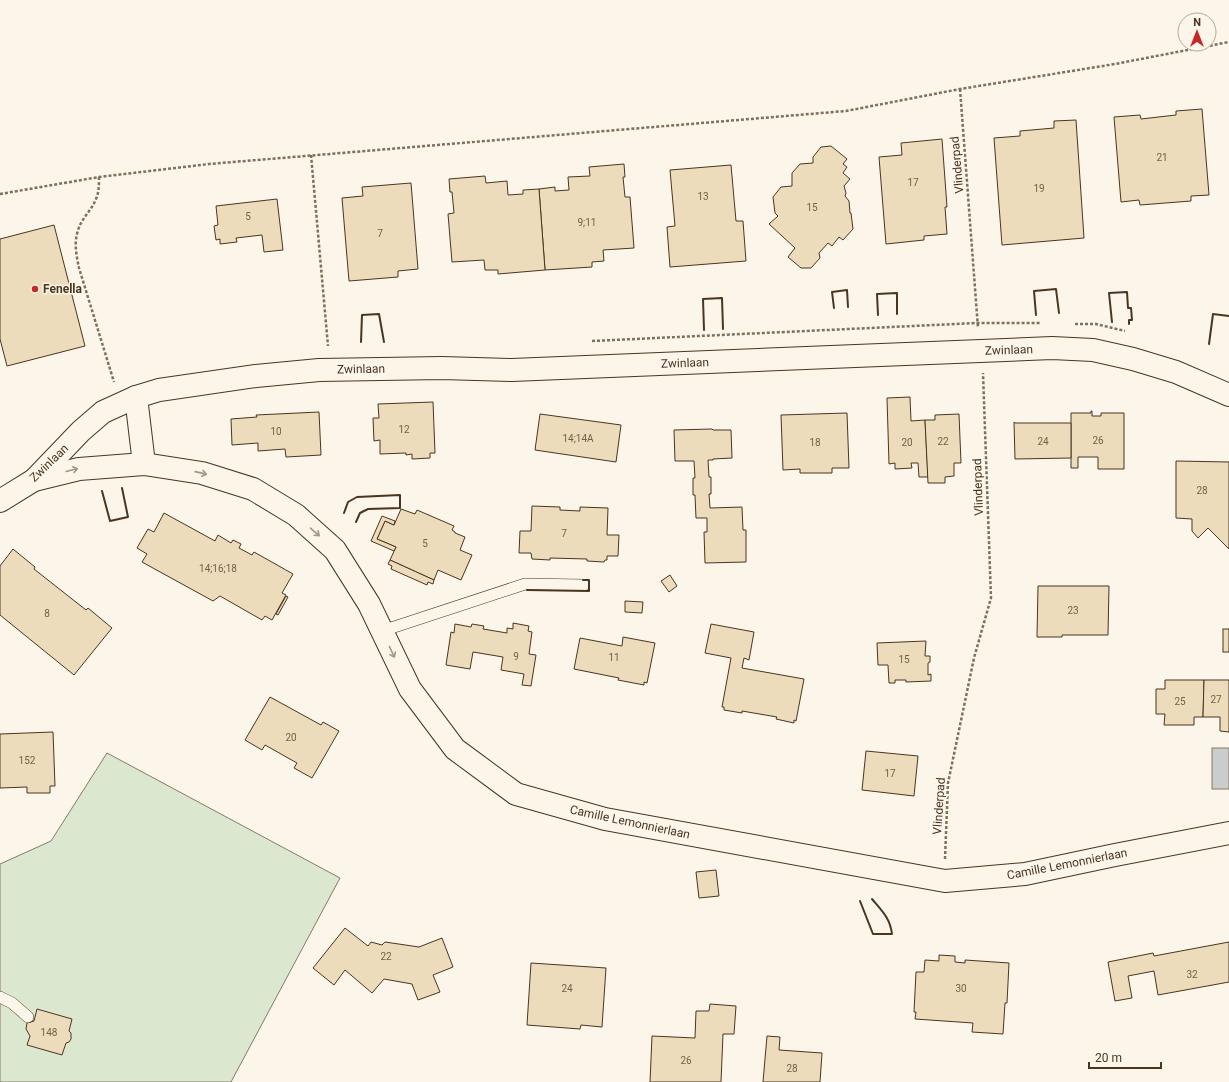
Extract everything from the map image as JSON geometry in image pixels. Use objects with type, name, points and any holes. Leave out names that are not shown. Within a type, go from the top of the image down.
[{"type":"street","name":"Zwinlaan","points":[[0,501],[34,480],[82,431],[103,412],[136,397],[166,389],[256,376],[319,370],[442,368],[512,370],[1052,348],[1093,350],[1133,359],[1176,372],[1229,395]]},
{"type":"street","points":[[136,397],[144,464]]},
{"type":"street","name":"Camille Lemonnierlaan","points":[[34,480],[80,469],[144,464],[202,473],[253,489],[296,515],[335,550],[369,604],[410,689],[455,749],[516,794],[605,819],[945,881],[1025,874],[1229,833]]},
{"type":"lane","points":[[382,631],[525,584],[584,585]]},
{"type":"lane","points":[[0,997],[12,1004],[28,1017]]},
{"type":"path","points":[[0,194],[99,177],[209,164],[846,111],[960,89],[1115,64],[1229,42]]},
{"type":"path","name":"Vlinderpad","points":[[945,881],[948,783],[974,658],[991,598],[982,351],[977,323],[960,89]]},
{"type":"path","points":[[311,155],[329,349]]},
{"type":"path","points":[[99,177],[99,189],[96,199],[79,226],[76,236],[76,249],[79,268],[115,386]]},
{"type":"green space","points":[[107,753],[340,878],[231,1082],[0,1082],[0,864],[51,841]]},
{"type":"shaded area","points":[[1212,748],[1229,748],[1229,789],[1212,789]]},
{"type":"building","points":[[1202,109],[1209,195],[1191,196],[1191,201],[1140,205],[1139,200],[1121,202],[1114,117],[1140,115],[1141,119],[1176,115],[1176,111]]},
{"type":"building","points":[[1076,120],[1084,238],[1002,245],[994,138],[1020,136],[1020,131],[1054,128],[1054,121]]},
{"type":"building","points":[[942,139],[947,207],[945,207],[947,234],[924,236],[924,240],[886,244],[879,157],[902,155],[901,143]]},
{"type":"building","points":[[831,146],[847,159],[843,164],[847,167],[843,173],[850,179],[844,186],[846,193],[845,196],[849,201],[853,229],[843,240],[839,237],[832,246],[828,243],[819,253],[820,258],[811,268],[801,268],[788,257],[795,248],[769,224],[778,216],[775,213],[773,197],[781,187],[792,186],[792,173],[800,164],[813,163],[813,157],[821,147]]},
{"type":"building","points":[[624,164],[625,177],[623,177],[625,197],[630,197],[634,248],[603,250],[604,261],[592,262],[592,267],[545,270],[539,189],[555,187],[555,191],[569,190],[568,177],[590,176],[589,167]]},
{"type":"building","points":[[731,165],[736,221],[743,221],[746,261],[670,267],[667,227],[675,226],[670,170]]},
{"type":"building","points":[[485,176],[486,183],[507,181],[508,195],[523,194],[523,190],[539,189],[545,270],[498,274],[498,270],[485,270],[484,260],[452,262],[448,214],[454,213],[449,179]]},
{"type":"building","points":[[411,183],[418,269],[398,271],[398,277],[349,281],[342,198],[363,196],[362,187]]},
{"type":"building","points":[[277,199],[283,250],[264,252],[262,235],[236,238],[237,242],[220,244],[220,239],[216,240],[214,226],[218,225],[216,206]]},
{"type":"building","name":"Fenella","points":[[54,225],[85,346],[7,366],[0,339],[0,239]]},
{"type":"building","points":[[910,397],[911,421],[925,420],[928,477],[919,477],[918,463],[911,463],[912,468],[895,469],[895,463],[889,464],[887,398]]},
{"type":"building","points":[[433,402],[435,453],[430,453],[430,458],[412,459],[412,454],[406,455],[406,453],[380,454],[380,440],[374,441],[373,418],[379,418],[378,404]]},
{"type":"building","points":[[1091,411],[1092,416],[1101,416],[1101,413],[1124,413],[1124,469],[1098,469],[1098,457],[1078,457],[1078,468],[1071,468],[1071,413],[1091,413]]},
{"type":"building","points":[[319,412],[321,455],[286,457],[285,449],[258,451],[258,443],[232,445],[231,419],[257,417],[256,415]]},
{"type":"building","points":[[847,413],[849,468],[832,468],[832,473],[800,473],[800,469],[783,470],[781,415]]},
{"type":"building","points":[[540,414],[621,425],[616,462],[535,450]]},
{"type":"building","points":[[959,414],[961,463],[954,463],[954,476],[945,477],[945,483],[928,483],[925,420],[935,420],[935,415]]},
{"type":"building","points":[[1014,422],[1071,423],[1071,458],[1015,459]]},
{"type":"building","points":[[674,430],[731,430],[732,458],[708,460],[709,477],[711,477],[711,494],[709,494],[710,508],[742,507],[743,530],[746,530],[746,562],[705,563],[704,532],[707,532],[707,518],[696,518],[695,495],[693,495],[693,478],[695,478],[694,461],[675,461]]},
{"type":"building","points":[[1176,461],[1229,462],[1229,549],[1208,528],[1198,538],[1192,531],[1192,519],[1176,518]]},
{"type":"building","points":[[532,506],[560,507],[560,510],[580,511],[580,507],[608,508],[607,535],[619,535],[618,556],[607,556],[607,560],[604,562],[587,561],[587,559],[532,559],[531,553],[519,553],[520,531],[531,531]]},
{"type":"building","points":[[401,509],[415,514],[417,510],[454,526],[452,530],[455,533],[465,537],[460,550],[472,555],[461,580],[438,570],[434,580],[390,560],[396,547],[377,539],[385,521],[394,525]]},
{"type":"building","points":[[164,513],[215,541],[218,535],[231,543],[233,540],[241,544],[239,548],[252,555],[254,552],[293,574],[282,593],[286,595],[272,620],[265,616],[262,620],[220,596],[213,601],[142,562],[147,554],[137,548],[148,529],[154,532]]},
{"type":"building","points":[[382,516],[395,521],[394,525],[385,521],[377,539],[396,547],[394,551],[371,541]]},
{"type":"building","points":[[13,549],[35,567],[34,569],[86,610],[88,608],[112,628],[74,675],[0,615],[0,566]]},
{"type":"building","points":[[390,560],[434,580],[433,584],[428,582],[427,585],[391,569],[392,566],[388,564]]},
{"type":"building","points":[[670,575],[677,586],[669,592],[661,581]]},
{"type":"building","points":[[1038,586],[1109,586],[1108,635],[1062,635],[1062,637],[1037,637]]},
{"type":"building","points":[[286,596],[288,597],[278,615],[276,614]]},
{"type":"building","points":[[625,601],[643,602],[642,613],[625,612]]},
{"type":"building","points":[[513,623],[529,626],[528,631],[532,632],[529,654],[536,655],[531,686],[522,685],[524,674],[501,670],[503,657],[473,652],[470,669],[446,665],[451,632],[454,633],[455,624],[471,627],[472,624],[484,626],[483,629],[507,633],[507,628],[513,629]]},
{"type":"building","points":[[711,624],[754,632],[749,660],[744,658],[742,668],[804,679],[796,721],[794,720],[794,723],[776,719],[777,717],[742,711],[742,713],[724,710],[724,707],[722,707],[731,658],[705,653]]},
{"type":"building","points":[[1223,629],[1229,629],[1229,652],[1223,652]]},
{"type":"building","points":[[623,637],[655,643],[647,683],[644,682],[644,685],[618,680],[619,678],[574,669],[580,638],[622,646]]},
{"type":"building","points":[[926,641],[925,656],[930,656],[930,662],[928,663],[928,675],[931,674],[931,681],[906,682],[906,680],[895,680],[895,683],[889,683],[888,665],[878,665],[877,643]]},
{"type":"building","points":[[1165,680],[1204,680],[1203,717],[1194,717],[1194,725],[1164,725],[1165,714],[1156,714],[1156,689],[1165,689]]},
{"type":"building","points":[[1204,680],[1229,680],[1229,732],[1220,731],[1220,717],[1203,717]]},
{"type":"building","points":[[270,697],[321,725],[323,722],[339,731],[312,778],[294,768],[297,763],[265,745],[262,750],[245,740]]},
{"type":"building","points":[[53,732],[55,786],[50,786],[50,793],[27,793],[27,787],[0,788],[0,734]]},
{"type":"building","points":[[866,751],[918,756],[914,796],[862,790]]},
{"type":"building","points":[[716,870],[719,896],[699,898],[696,872]]},
{"type":"building","points":[[345,928],[368,946],[371,942],[382,945],[385,942],[419,947],[442,938],[453,967],[433,975],[440,992],[418,1000],[412,984],[384,979],[372,993],[345,970],[334,985],[313,968]]},
{"type":"building","points":[[1229,942],[1229,982],[1158,995],[1154,971],[1128,976],[1132,998],[1115,1001],[1108,962],[1153,953],[1154,956]]},
{"type":"building","points":[[939,955],[955,956],[955,962],[965,963],[965,960],[1009,963],[1007,1003],[1005,1003],[1003,1034],[972,1032],[973,1023],[915,1019],[916,972],[924,972],[925,960],[939,961]]},
{"type":"building","points":[[531,963],[606,968],[602,1027],[581,1025],[580,1029],[527,1025]]},
{"type":"building","points":[[710,1004],[736,1006],[734,1034],[723,1034],[721,1082],[650,1082],[652,1036],[695,1038],[696,1011],[709,1011]]},
{"type":"building","points":[[37,1009],[72,1019],[69,1031],[71,1033],[71,1039],[66,1043],[62,1055],[27,1045],[30,1036],[26,1029],[27,1023],[34,1021]]},
{"type":"building","points":[[767,1036],[780,1037],[779,1050],[822,1053],[820,1082],[763,1082]]},
{"type":"wall","points":[[1036,315],[1034,291],[1056,289],[1059,313]]},
{"type":"wall","points":[[834,308],[832,292],[847,290],[848,307]]},
{"type":"wall","points":[[1112,322],[1109,293],[1127,292],[1128,308],[1131,308],[1132,320],[1129,320],[1129,324]]},
{"type":"wall","points":[[878,315],[877,294],[897,293],[897,314]]},
{"type":"wall","points":[[704,330],[703,299],[722,298],[723,329]]},
{"type":"wall","points":[[361,342],[362,315],[379,314],[384,342]]},
{"type":"wall","points":[[1209,344],[1213,314],[1229,316]]},
{"type":"wall","points":[[102,491],[110,521],[128,517],[122,488]]},
{"type":"wall","points":[[344,513],[348,502],[357,497],[400,495],[400,508],[368,509],[360,513],[356,522]]},
{"type":"wall","points":[[527,590],[589,591],[589,580],[583,580]]},
{"type":"wall","points":[[860,901],[873,934],[892,934],[887,919],[872,899]]},
{"type":"place","name":"Fenella","points":[[35,289]]}]
